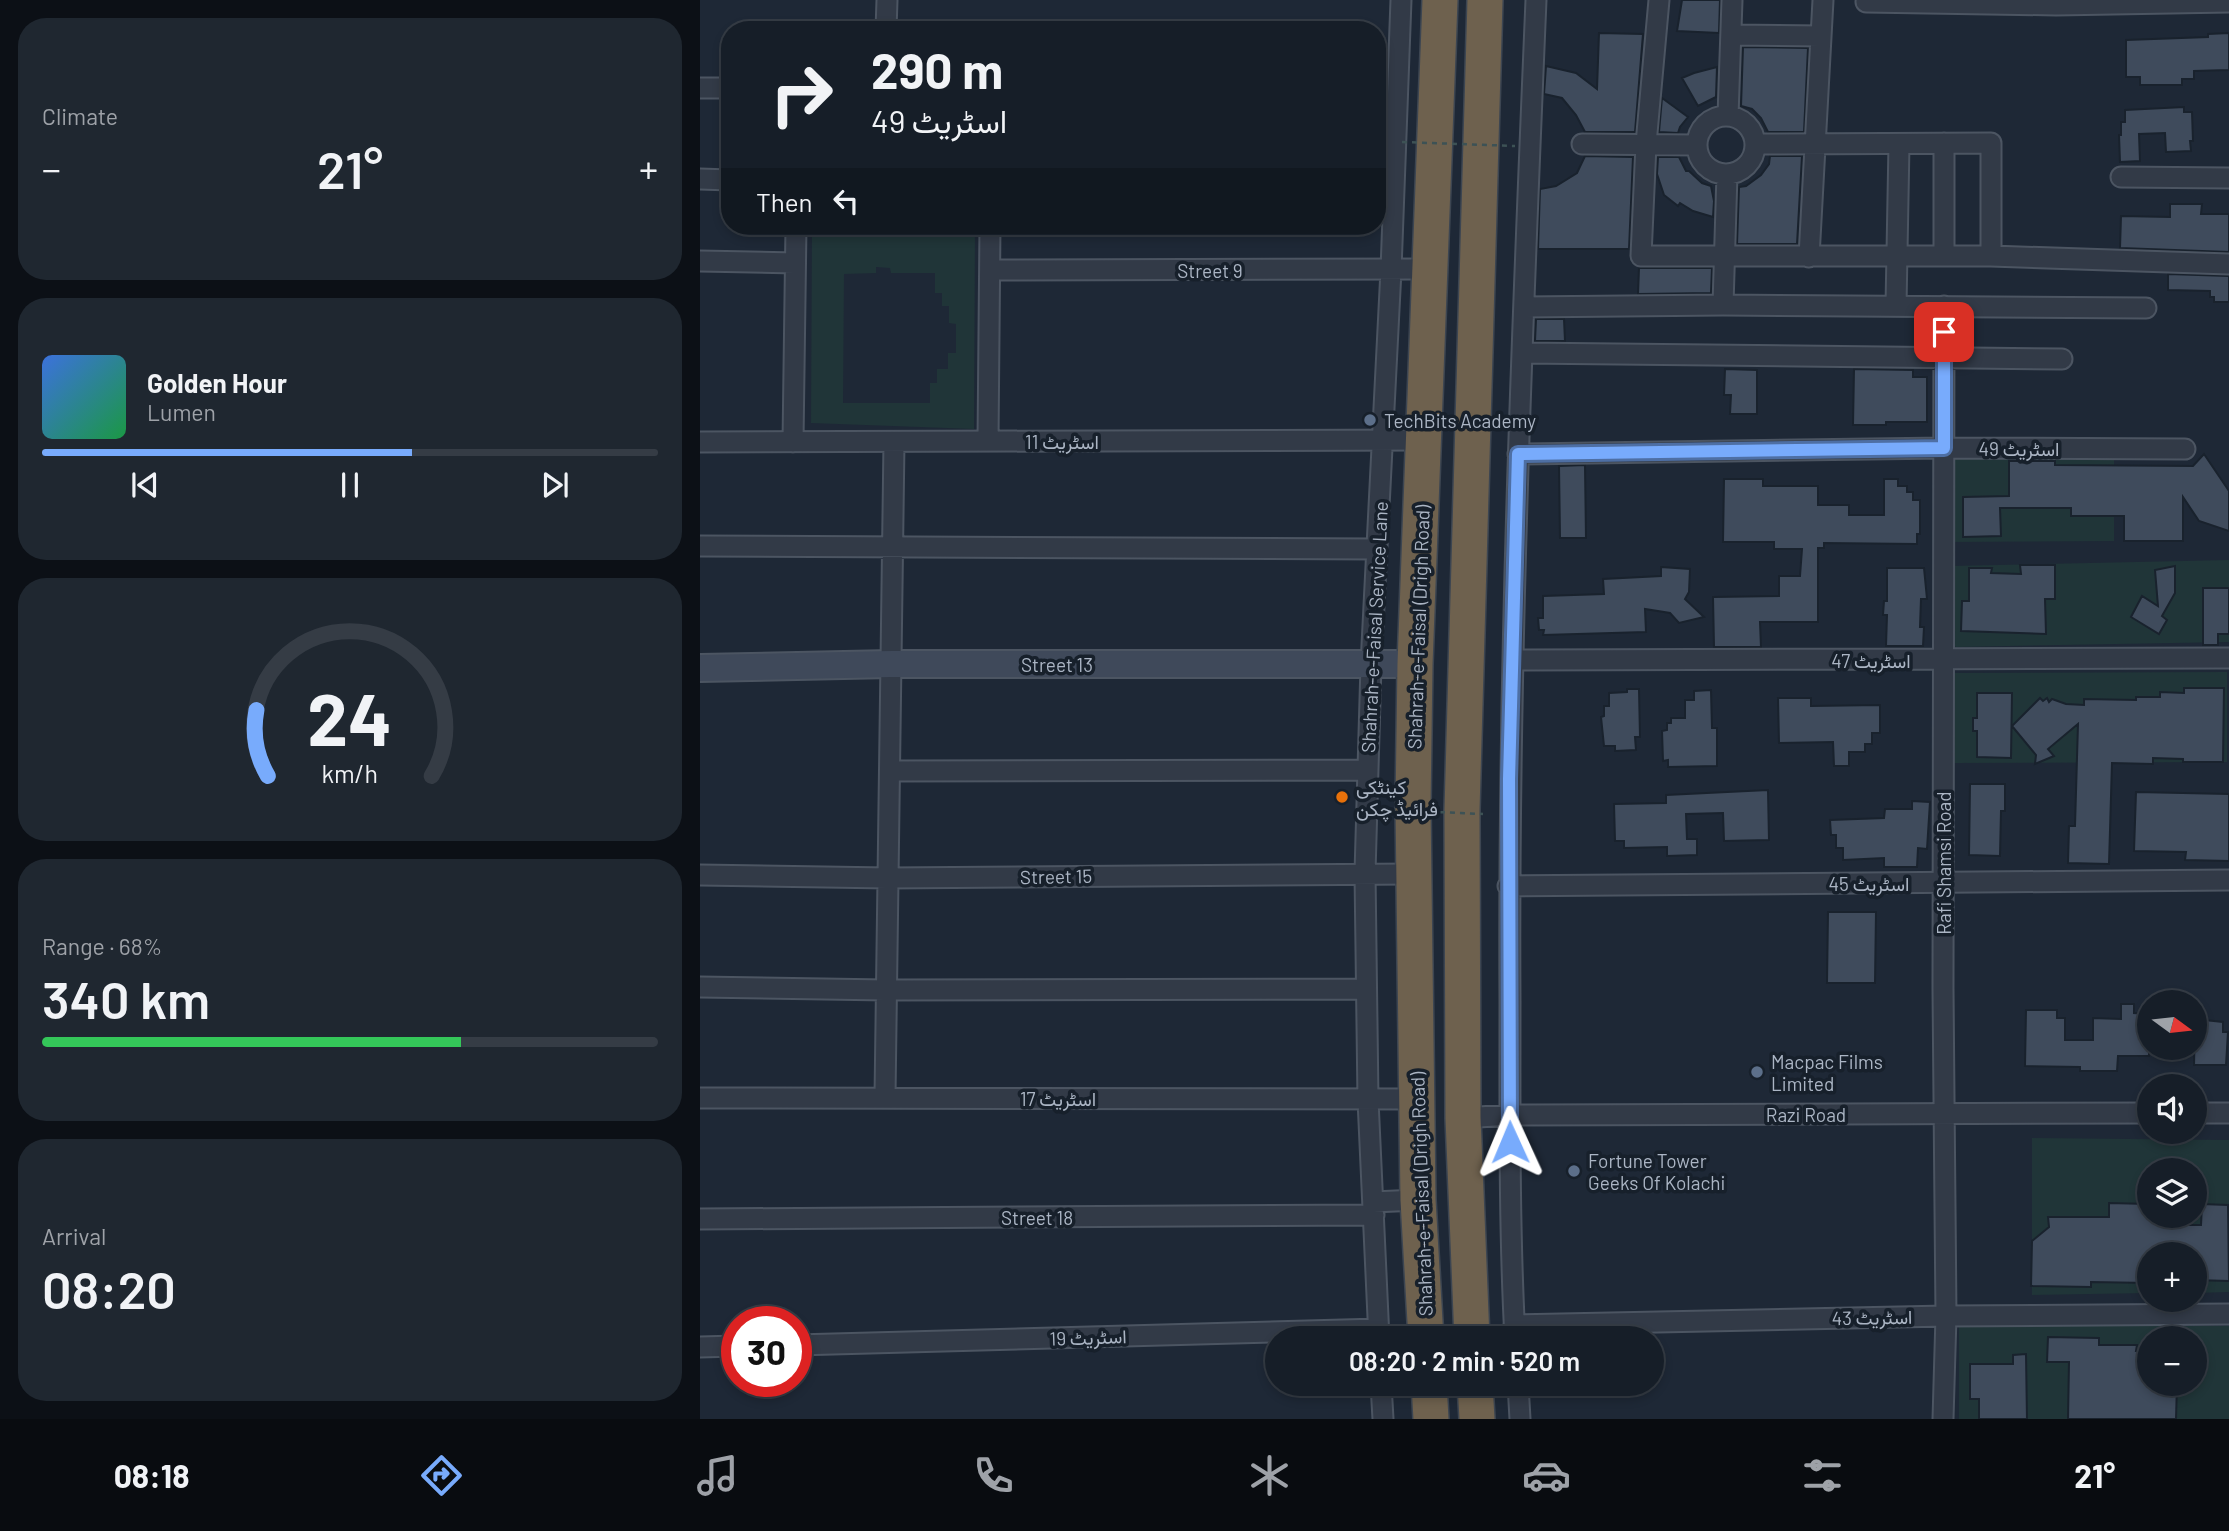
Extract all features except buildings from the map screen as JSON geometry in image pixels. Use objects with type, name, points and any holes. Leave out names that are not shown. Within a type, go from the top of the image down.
[{"type":"highway","name":"Shahrah-e-Faisal (Drigh Road)","points":[[1425,1326],[1418,1200],[1412,874],[1415,664],[1440,0]]},
{"type":"highway","points":[[1471,1326],[1462,1118],[1462,810],[1486,0]]},
{"type":"highway","points":[[1430,1396],[1431,1419]]},
{"type":"highway","points":[[1476,1396],[1477,1419]]},
{"type":"street","points":[[886,21],[887,0]]},
{"type":"street","name":"Shahrah-e-Faisal Service Lane","points":[[1379,1326],[1368,1100],[1365,873],[1371,665],[1391,270],[1401,0]]},
{"type":"street","points":[[1515,1326],[1508,886],[1518,454],[1536,0]]},
{"type":"street","points":[[1659,0],[1646,145],[1641,256],[1990,256],[2229,264]]},
{"type":"street","points":[[1728,116],[1732,0]]},
{"type":"street","points":[[1810,257],[1823,0]]},
{"type":"street","points":[[1866,2],[2229,2]]},
{"type":"street","points":[[1731,34],[1821,36]]},
{"type":"street","points":[[700,88],[721,88]]},
{"type":"street","points":[[1386,96],[1397,96]]},
{"type":"street","points":[[1728,116],[1741,120],[1750,129],[1756,144],[1753,156],[1744,168],[1727,174],[1717,173],[1705,164],[1696,145],[1704,127],[1717,117],[1728,116]]},
{"type":"street","points":[[1582,144],[1696,145]]},
{"type":"street","points":[[1756,144],[1991,144],[1990,256]]},
{"type":"street","points":[[1896,306],[1899,144]]},
{"type":"street","points":[[1944,144],[1944,256]]},
{"type":"street","points":[[1723,305],[1727,174]]},
{"type":"street","points":[[2121,177],[2229,178]]},
{"type":"street","points":[[700,180],[721,180]]},
{"type":"street","points":[[793,442],[796,235]]},
{"type":"street","points":[[988,441],[990,235]]},
{"type":"street","points":[[700,261],[795,263]]},
{"type":"street","name":"Street 9","points":[[990,270],[1429,269]]},
{"type":"street","points":[[1524,307],[1723,305],[2146,308]]},
{"type":"street","name":"Rafi Shamsi Road","points":[[1943,1419],[1946,1316],[1943,989],[1944,306]]},
{"type":"street","points":[[1522,353],[2062,359]]},
{"type":"street","name":"اسٹریٹ 11","points":[[700,442],[1424,440]]},
{"type":"street","points":[[885,1097],[894,442]]},
{"type":"street","name":"اسٹریٹ 49","points":[[1518,454],[1944,448],[2185,449]]},
{"type":"street","points":[[700,546],[893,549],[1377,549]]},
{"type":"street","name":"اسٹریٹ 47","points":[[1513,660],[2229,658]]},
{"type":"street","name":"Street 13","points":[[700,668],[891,664],[1415,664]]},
{"type":"street","points":[[890,771],[1368,770]]},
{"type":"street","name":"Street 15","points":[[700,875],[888,878],[1412,874]]},
{"type":"street","name":"اسٹریٹ 45","points":[[1508,886],[2229,880]]},
{"type":"street","points":[[700,987],[886,990],[1366,989]]},
{"type":"street","name":"اسٹریٹ 17","points":[[700,1098],[1416,1099]]},
{"type":"street","name":"Razi Road","points":[[1462,1118],[1510,1115],[2137,1113]]},
{"type":"street","points":[[2207,1113],[2229,1113]]},
{"type":"street","name":"Street 18","points":[[700,1219],[1374,1208],[1418,1200]]},
{"type":"street","name":"اسٹریٹ 43","points":[[1664,1326],[1946,1316],[2229,1314]]},
{"type":"street","name":"اسٹریٹ 19","points":[[812,1345],[1265,1336]]},
{"type":"street","points":[[700,1347],[721,1346]]},
{"type":"street","points":[[1382,1396],[1383,1419]]},
{"type":"street","points":[[1519,1396],[1520,1419]]},
{"type":"path","points":[[1402,142],[1514,146]]},
{"type":"path","points":[[1390,810],[1483,814]]},
{"type":"green space","points":[[812,235],[975,235],[974,429],[811,423]],"holes":[[[876,267],[890,268],[891,273],[935,273],[935,293],[942,293],[942,306],[949,306],[949,323],[956,324],[956,353],[948,353],[948,369],[937,369],[937,383],[930,383],[930,403],[843,403],[844,274],[876,273]]]},
{"type":"green space","points":[[2114,454],[2114,541],[1949,542],[1949,455]]},
{"type":"green space","points":[[2229,560],[2229,642],[1956,647],[1950,641],[1950,566]]},
{"type":"green space","points":[[2227,672],[2227,762],[1950,763],[1950,673]]},
{"type":"green space","points":[[2032,1138],[2137,1139],[2137,1144],[2207,1144],[2207,1140],[2229,1140],[2229,1292],[2207,1293],[2207,1242],[2137,1242],[2137,1293],[2032,1295]]},
{"type":"green space","points":[[1959,1326],[2137,1326],[2137,1396],[2207,1396],[2207,1326],[2229,1326],[2229,1419],[1959,1419]]},
{"type":"place","name":"TechBits Academy","points":[[1370,420]]},
{"type":"place","name":"کینٹکی فرائیڈ چکن","points":[[1342,797]]},
{"type":"place","name":"Macpac Films Limited","points":[[1757,1072]]},
{"type":"place","name":"Fortune Tower Geeks Of Kolachi","points":[[1574,1171]]},
{"type":"route","points":[[1510,1142],[1509,779],[1518,454],[1944,448],[1944,332]]}]
